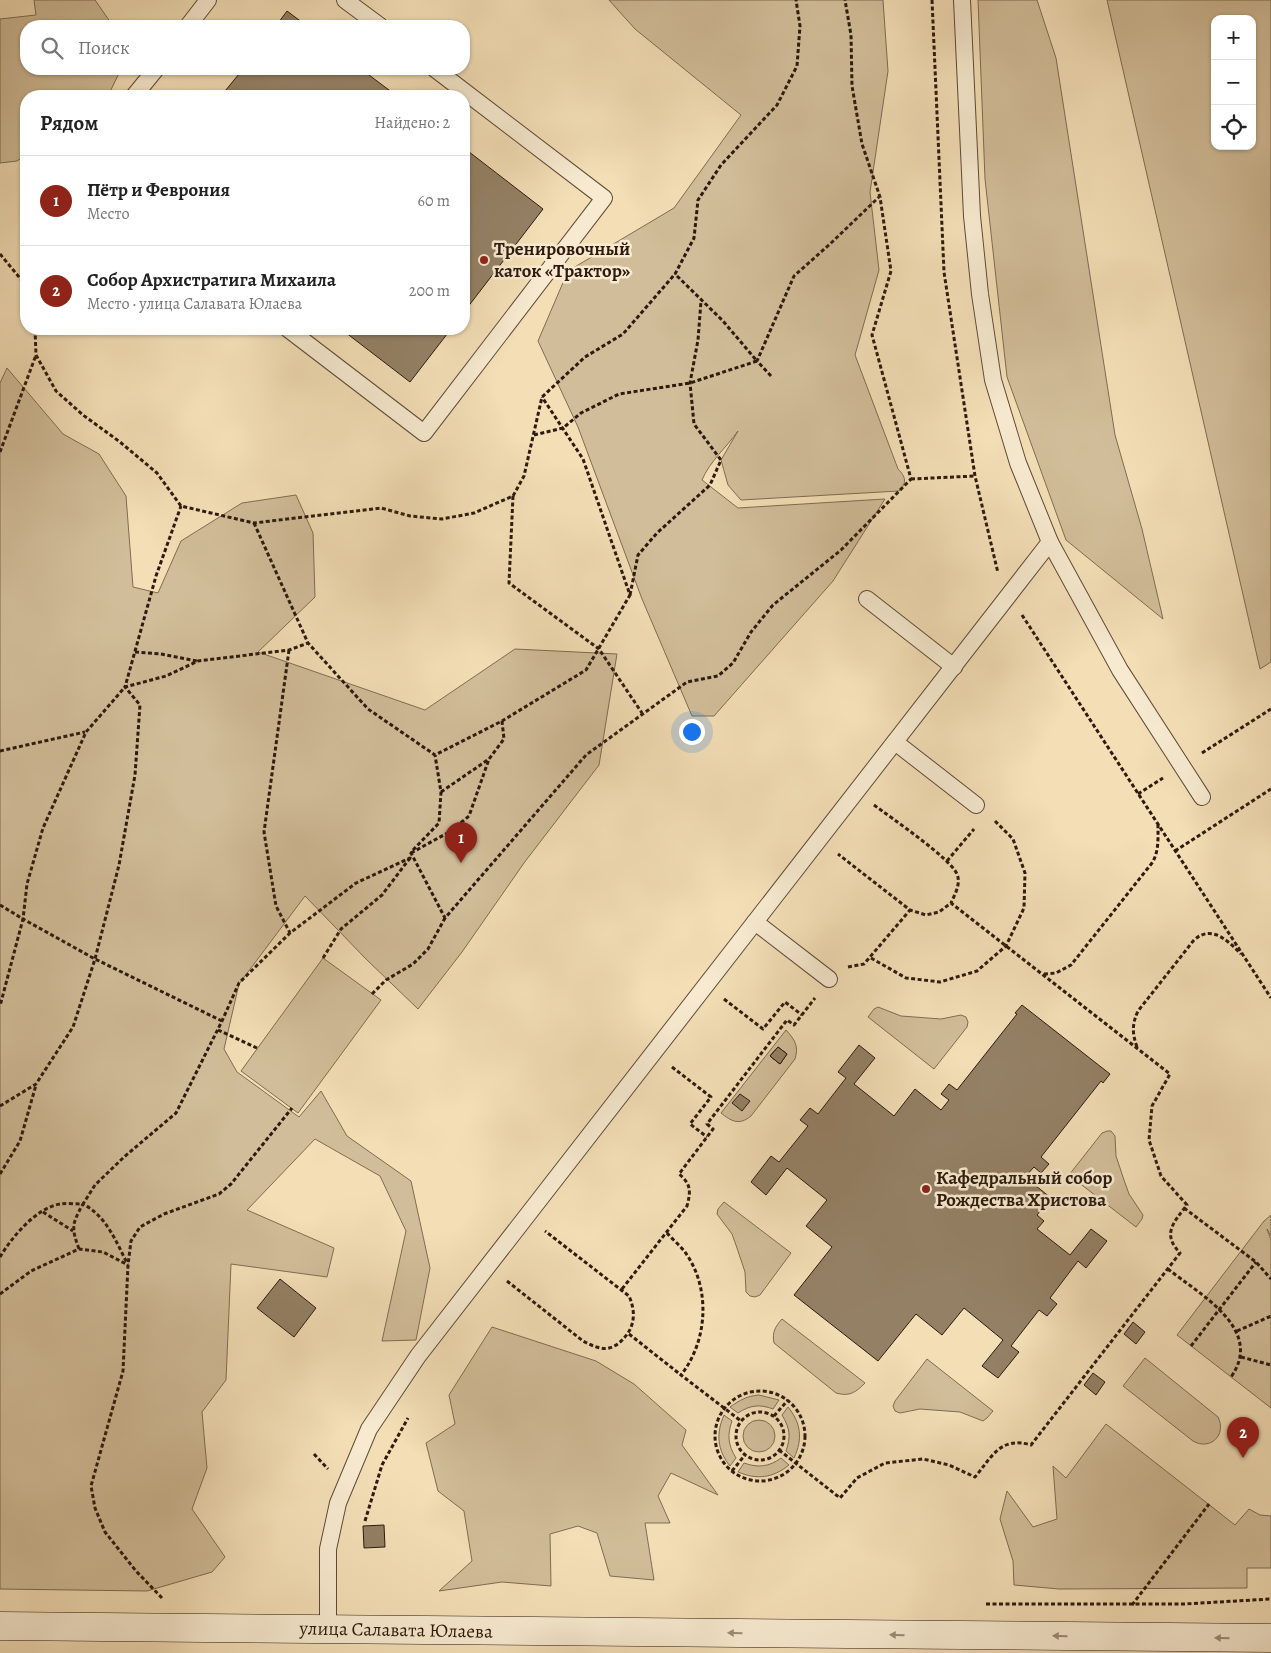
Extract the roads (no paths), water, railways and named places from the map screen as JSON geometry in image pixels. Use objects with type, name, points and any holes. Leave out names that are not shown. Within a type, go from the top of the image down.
[{"type":"main road","name":"улица Салавата Юлаева","points":[[0,1626],[1271,1638]]},
{"type":"lane","points":[[193,20],[208,0]]},
{"type":"lane","points":[[345,0],[372,20]]},
{"type":"lane","points":[[962,0],[972,216],[980,294],[992,380],[1018,463],[1050,542],[1120,670],[1202,797]]},
{"type":"lane","points":[[139,90],[151,75]]},
{"type":"lane","points":[[443,75],[463,90]]},
{"type":"lane","points":[[296,335],[424,433],[604,198],[470,96]]},
{"type":"lane","points":[[328,1630],[328,1549],[338,1503],[369,1429],[418,1356],[1050,542]]},
{"type":"lane","points":[[867,599],[954,667]]},
{"type":"lane","points":[[896,742],[981,809]]},
{"type":"lane","points":[[755,922],[829,980]]},
{"type":"place","name":"Тренировочный каток «Трактор»","points":[[484,260]]},
{"type":"place","name":"Пётр и Феврония","points":[[461,863]]},
{"type":"place","name":"Кафедральный собор Рождества Христова","points":[[926,1189]]},
{"type":"place","name":"Собор Архистратига Михаила","points":[[1243,1458]]}]
